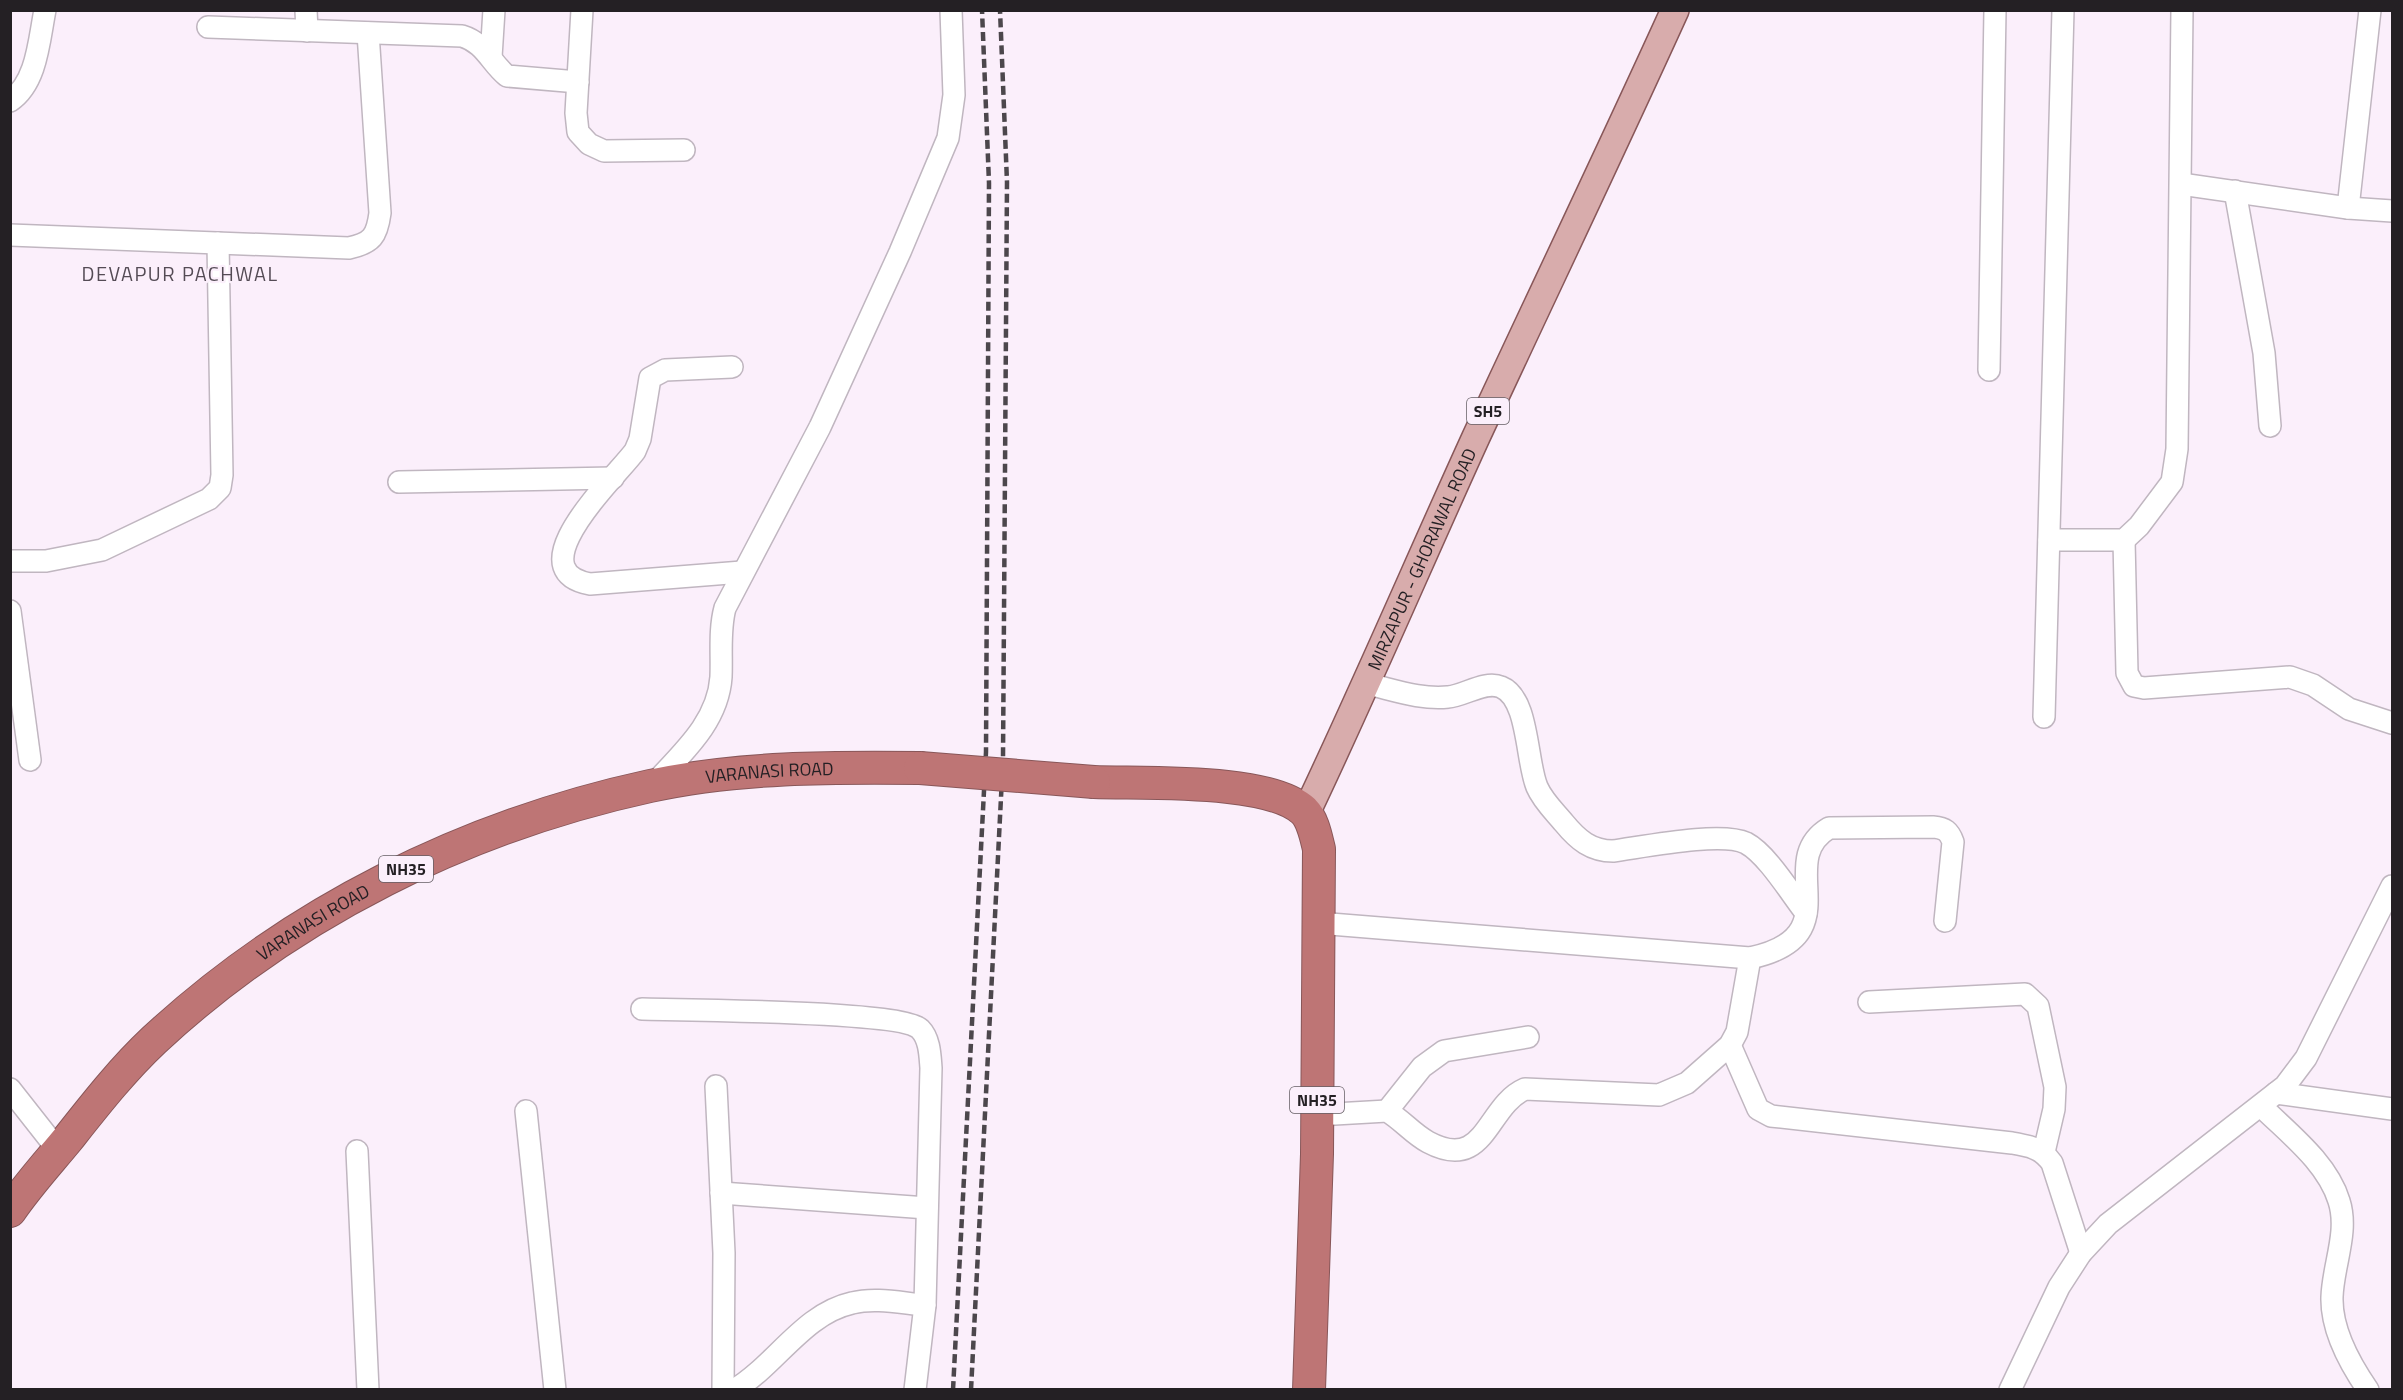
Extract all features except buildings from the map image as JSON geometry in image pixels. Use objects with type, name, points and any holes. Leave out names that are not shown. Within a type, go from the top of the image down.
[{"type":"highway","name":"VARANASI ROAD","points":[[10,1211],[106,1092],[153,1041],[256,955],[341,902],[428,858],[524,822],[652,786],[818,766],[920,768],[1094,782],[1215,787],[1266,792],[1287,798],[1306,813]]},
{"type":"highway","name":"NH35","points":[[1306,813],[1319,849],[1317,1115],[1309,1389]]},
{"type":"main road","name":"MIRZAPUR - GHORAWAL ROAD","points":[[1306,813],[1368,684],[1475,440],[1600,177],[1675,10]]},
{"type":"street","points":[[10,101],[20,95],[32,69],[45,10]]},
{"type":"street","points":[[491,57],[494,10]]},
{"type":"street","points":[[582,10],[578,132],[589,144],[604,151],[684,150]]},
{"type":"street","points":[[652,786],[712,715],[721,680],[722,619],[742,572],[820,427],[900,252],[948,138],[954,95],[951,10]]},
{"type":"street","points":[[1989,370],[1995,10]]},
{"type":"street","points":[[2044,717],[2063,10]]},
{"type":"street","points":[[2049,540],[2124,540],[2139,526],[2172,482],[2177,449],[2182,10]]},
{"type":"street","points":[[2348,208],[2370,10]]},
{"type":"street","points":[[208,27],[306,21],[368,33],[462,36],[482,45],[507,76],[578,82]]},
{"type":"street","points":[[10,235],[349,248],[366,244],[378,230],[380,213],[368,33]]},
{"type":"street","points":[[2181,184],[2348,208],[2392,211]]},
{"type":"street","points":[[2235,191],[2264,353],[2270,426]]},
{"type":"street","points":[[10,561],[46,561],[102,549],[198,505],[220,488],[222,475],[218,243]]},
{"type":"street","points":[[732,367],[665,370],[650,378],[640,439],[635,451],[573,525],[567,536],[565,566],[568,575],[576,582],[590,584],[742,572]]},
{"type":"street","points":[[399,482],[613,478]]},
{"type":"street","points":[[2124,540],[2127,673],[2134,686],[2144,688],[2290,677],[2313,684],[2349,709],[2392,723]]},
{"type":"street","points":[[10,611],[30,760]]},
{"type":"street","points":[[1368,684],[1437,698],[1462,695],[1491,685],[1501,687],[1512,695],[1519,706],[1539,791],[1570,830],[1586,845],[1597,851],[1613,851],[1713,838],[1731,838],[1746,843],[1759,854],[1806,913]]},
{"type":"street","points":[[1318,922],[1750,958],[1782,949],[1796,938],[1806,913],[1809,848],[1815,836],[1829,828],[1933,827],[1943,828],[1949,832],[1953,842],[1945,921]]},
{"type":"street","points":[[2010,1389],[2059,1287],[2081,1253],[2108,1224],[2269,1099],[2306,1058],[2392,886]]},
{"type":"street","points":[[1317,1115],[1387,1111],[1425,1141],[1454,1151],[1468,1147],[1485,1136],[1512,1095],[1524,1089],[1659,1095],[1688,1083],[1730,1045],[1737,1032],[1750,958]]},
{"type":"street","points":[[1869,1002],[2025,994],[2032,999],[2038,1006],[2055,1087],[2054,1109],[2044,1152]]},
{"type":"street","points":[[642,1009],[837,1015],[909,1022],[921,1030],[928,1043],[931,1068],[925,1305],[915,1389]]},
{"type":"street","points":[[1387,1111],[1422,1067],[1444,1052],[1528,1037]]},
{"type":"street","points":[[1730,1045],[1755,1103],[1758,1108],[1771,1116],[2012,1143],[2033,1146],[2044,1152],[2052,1162],[2081,1253]]},
{"type":"street","points":[[716,1086],[721,1193],[723,1389]]},
{"type":"street","points":[[10,1089],[58,1150]]},
{"type":"street","points":[[2269,1099],[2392,1109]]},
{"type":"street","points":[[2269,1099],[2331,1181],[2339,1201],[2342,1222],[2332,1297],[2335,1326],[2368,1389]]},
{"type":"street","points":[[526,1111],[555,1389]]},
{"type":"street","points":[[357,1151],[368,1389]]},
{"type":"street","points":[[721,1193],[927,1208]]},
{"type":"street","points":[[734,1389],[761,1371],[822,1315],[835,1308],[853,1302],[878,1300],[925,1305]]},
{"type":"railway","points":[[953,1390],[986,752],[989,183],[982,10]]},
{"type":"railway","points":[[971,1390],[1003,758],[1007,182],[1000,10]]},
{"type":"district","name":"DEVAPUR PACHWAL","points":[[180,273]]}]
